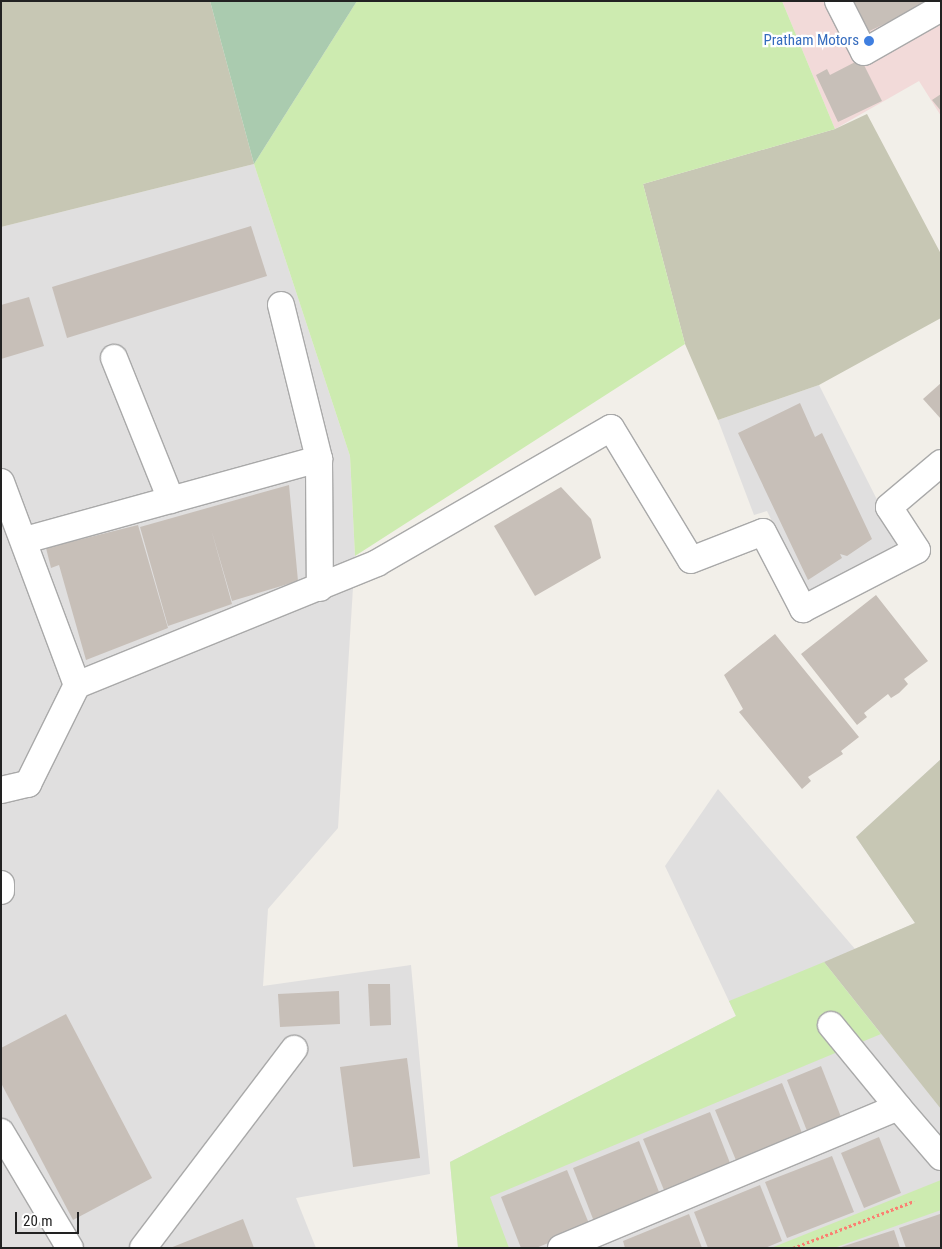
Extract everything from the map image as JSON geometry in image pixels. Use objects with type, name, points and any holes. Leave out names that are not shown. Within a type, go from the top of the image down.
[{"type":"street","points":[[838,1],[864,52],[941,8]]},
{"type":"street","points":[[281,305],[319,459],[320,588]]},
{"type":"street","points":[[114,358],[171,500]]},
{"type":"street","points":[[1,790],[28,784],[77,685],[320,588],[377,563],[611,428],[691,560],[763,532],[803,609],[917,550],[888,507],[941,463]]},
{"type":"street","points":[[25,540],[319,459]]},
{"type":"street","points":[[1,482],[25,540],[77,685]]},
{"type":"street","points":[[1,884],[1,891]]},
{"type":"street","points":[[831,1025],[941,1157]]},
{"type":"street","points":[[143,1248],[294,1048]]},
{"type":"street","points":[[561,1248],[898,1106]]},
{"type":"street","points":[[1,1132],[70,1248]]},
{"type":"path","points":[[793,1248],[914,1201]]},
{"type":"shaded area","points":[[1,1],[210,1],[254,164],[1,227]]},
{"type":"shaded area","name":"Pratham Motors","points":[[782,1],[941,1],[941,116],[919,81],[835,129]]},
{"type":"shaded area","points":[[867,114],[941,254],[941,318],[819,385],[718,420],[685,344],[643,184],[835,129]]},
{"type":"shaded area","points":[[254,164],[350,456],[355,556],[338,828],[268,909],[263,986],[411,965],[430,1174],[296,1198],[316,1248],[1,1248],[1,227]]},
{"type":"shaded area","points":[[819,385],[901,547],[809,598],[767,511],[754,515],[718,420]]},
{"type":"shaded area","points":[[941,759],[941,1248],[458,1248],[450,1162],[736,1016],[665,866],[718,789],[855,949],[915,923],[856,837]]},
{"type":"shaded area","points":[[941,759],[941,1109],[824,962],[915,923],[856,837]]},
{"type":"green space","points":[[210,1],[357,1],[254,164]]},
{"type":"green space","points":[[357,1],[782,1],[835,129],[643,184],[685,344],[355,556],[350,456],[254,164]]},
{"type":"green space","points":[[824,962],[881,1034],[490,1197],[509,1248],[458,1248],[450,1162],[736,1016],[729,1001]]},
{"type":"green space","points":[[941,1180],[941,1210],[834,1248],[771,1248]]},
{"type":"building","points":[[843,1],[933,1],[861,35]]},
{"type":"building","points":[[861,59],[882,101],[838,122],[816,75],[827,69],[830,75]]},
{"type":"building","points":[[941,94],[941,111],[932,100]]},
{"type":"building","points":[[251,226],[267,276],[67,338],[52,287]]},
{"type":"building","points":[[29,297],[44,346],[1,359],[1,305]]},
{"type":"building","points":[[941,383],[941,419],[923,399]]},
{"type":"building","points":[[800,403],[815,437],[822,433],[872,539],[847,556],[840,554],[842,558],[808,580],[738,433]]},
{"type":"building","points":[[289,485],[298,581],[232,601],[211,529],[232,604],[168,626],[140,527]]},
{"type":"building","points":[[561,487],[591,519],[601,558],[535,596],[494,526]]},
{"type":"building","points":[[138,525],[168,628],[86,660],[59,565],[51,568],[46,548]]},
{"type":"building","points":[[876,595],[928,661],[904,679],[908,684],[899,693],[891,698],[888,694],[864,713],[867,717],[857,725],[801,654]]},
{"type":"building","points":[[775,634],[859,737],[841,751],[843,754],[808,777],[811,781],[802,789],[739,712],[743,709],[724,675]]},
{"type":"building","points":[[368,984],[390,984],[391,1025],[370,1026]]},
{"type":"building","points":[[339,991],[340,1024],[280,1027],[278,994]]},
{"type":"building","points":[[66,1014],[152,1178],[73,1220],[1,1083],[1,1048]]},
{"type":"building","points":[[407,1058],[420,1158],[353,1167],[340,1067]]},
{"type":"building","points":[[821,1066],[843,1122],[809,1136],[787,1080]]},
{"type":"building","points":[[782,1083],[804,1138],[738,1165],[715,1110]]},
{"type":"building","points":[[710,1112],[732,1168],[666,1195],[643,1139]]},
{"type":"building","points":[[879,1137],[901,1193],[864,1208],[841,1153]]},
{"type":"building","points":[[639,1141],[661,1197],[595,1224],[573,1168]]},
{"type":"building","points":[[832,1156],[854,1212],[787,1238],[765,1182]]},
{"type":"building","points":[[567,1170],[590,1226],[536,1248],[521,1248],[501,1197]]},
{"type":"building","points":[[760,1185],[782,1241],[765,1248],[708,1248],[694,1212]]},
{"type":"building","points":[[689,1214],[702,1248],[625,1248],[623,1241]]},
{"type":"building","points":[[940,1214],[941,1248],[906,1248],[899,1228]]},
{"type":"building","points":[[243,1219],[254,1248],[170,1248]]},
{"type":"building","points":[[894,1230],[900,1248],[841,1248],[841,1247]]},
{"type":"place","name":"Pratham Motors","points":[[869,41]]}]
